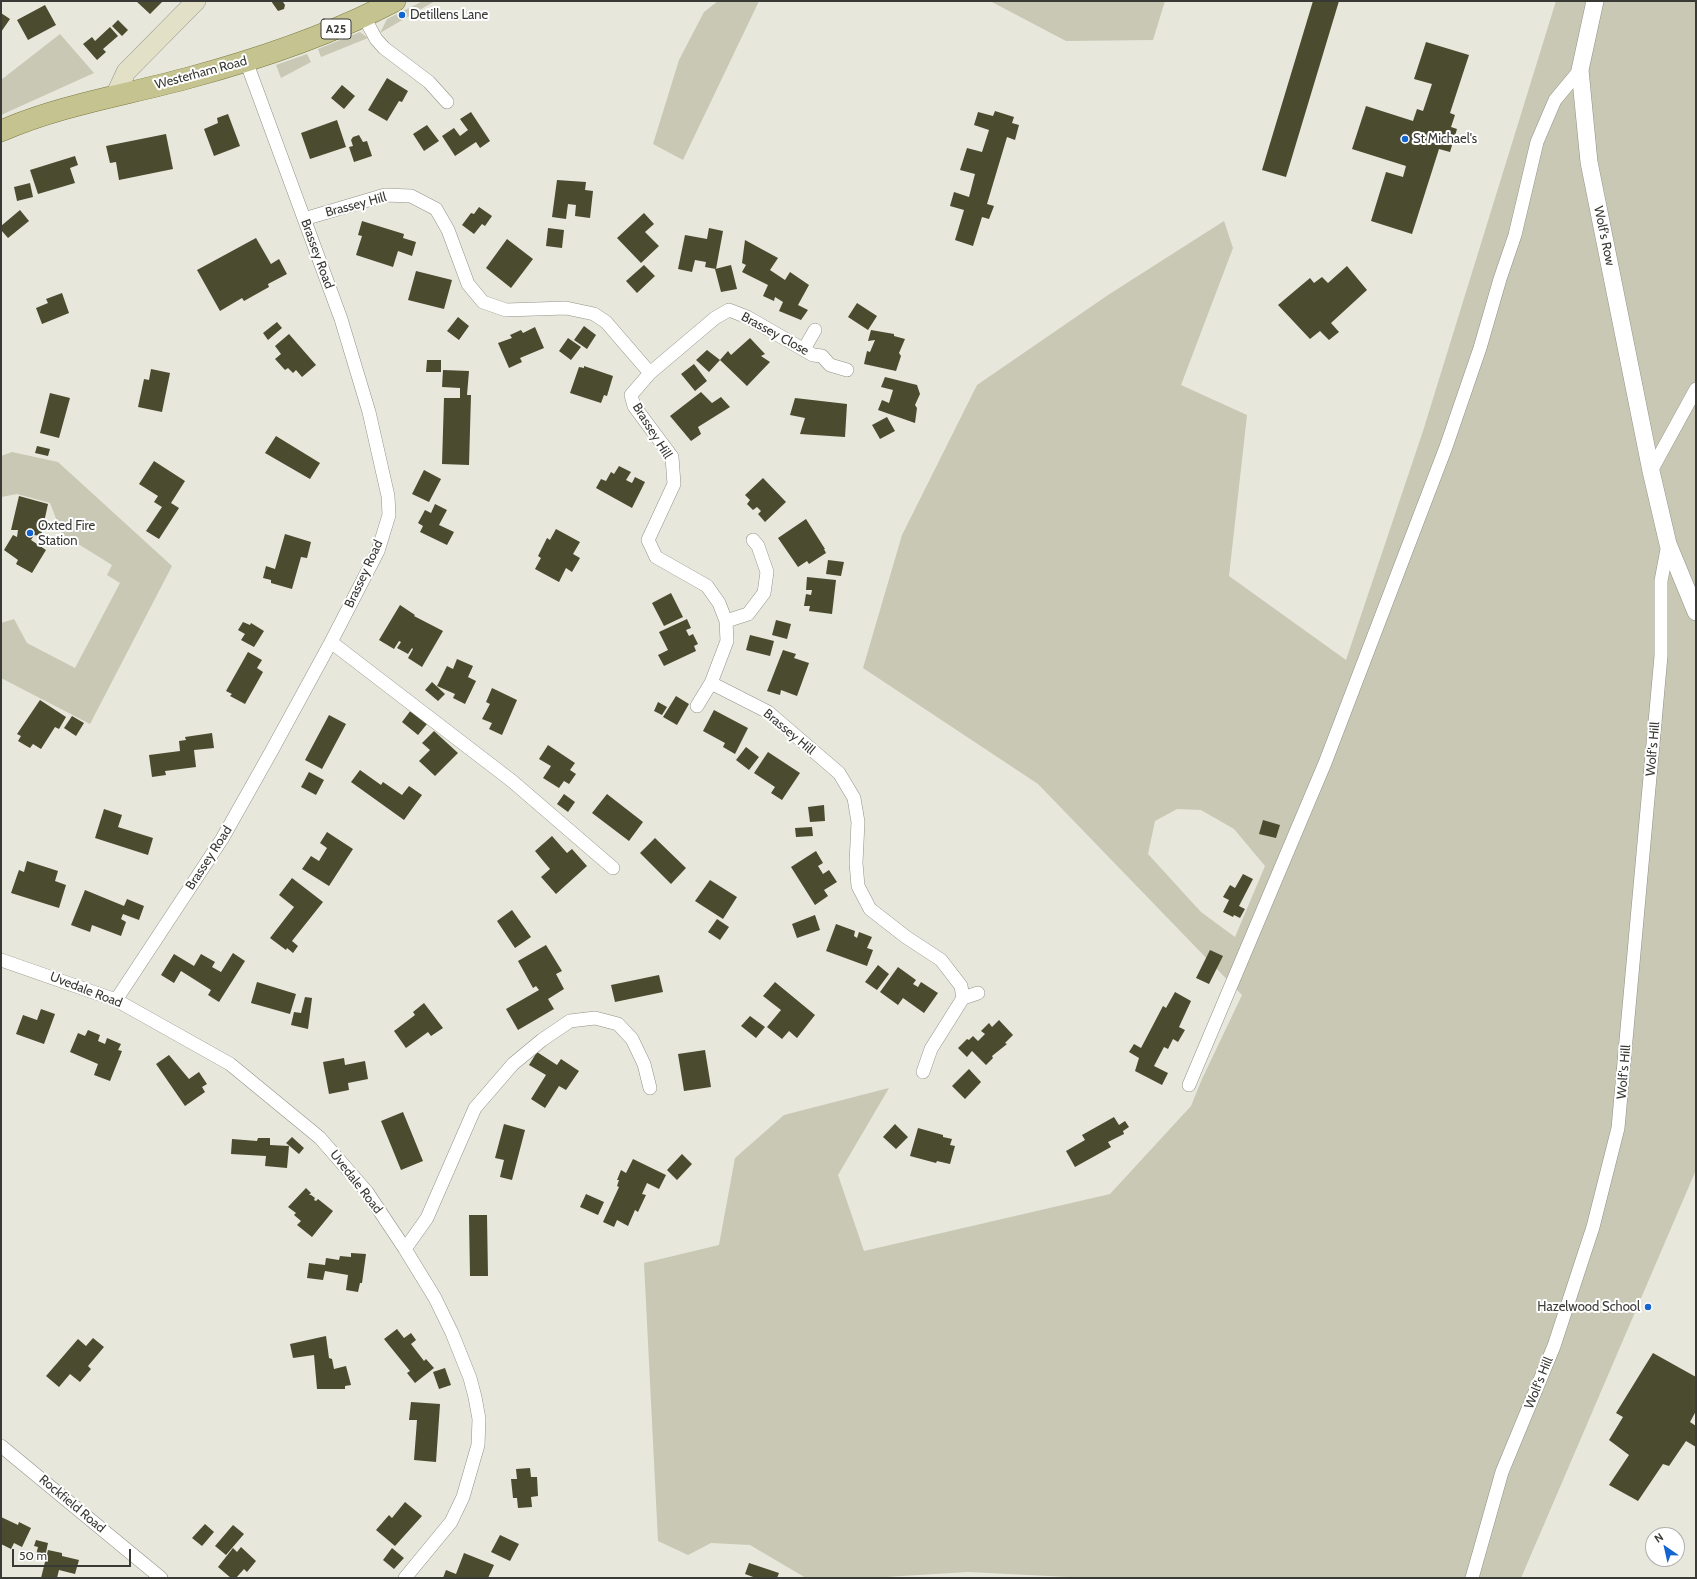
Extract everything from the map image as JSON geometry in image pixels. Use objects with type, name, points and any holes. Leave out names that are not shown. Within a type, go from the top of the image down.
[{"type":"main road","points":[[115,96],[126,72],[196,1]]},
{"type":"main road","name":"Westerham Road","points":[[1,131],[56,112],[246,61],[364,17],[395,1]]},
{"type":"street","name":"Wolf's Row","points":[[1595,1],[1580,70],[1589,162],[1651,471],[1668,544],[1696,612]]},
{"type":"street","points":[[364,17],[376,39],[384,48],[429,82],[447,102]]},
{"type":"street","name":"Brassey Road","points":[[116,1000],[222,839],[331,642],[378,551],[389,515],[388,496],[365,398],[341,319],[246,61]]},
{"type":"street","points":[[1188,1085],[1325,763],[1446,447],[1480,348],[1500,279],[1515,235],[1537,142],[1556,100],[1580,70]]},
{"type":"street","name":"Brassey Hill","points":[[304,219],[385,195],[411,196],[436,209],[448,230],[468,284],[483,302],[506,310],[566,308],[594,314],[606,322],[650,373],[631,396],[634,406],[672,457],[674,484],[648,540],[656,558],[707,586],[719,603],[726,621],[727,641],[711,683],[768,712],[839,773],[854,798],[858,822],[856,863],[858,886],[870,909],[906,937],[941,960],[961,986],[963,998]]},
{"type":"street","name":"Brassey Close","points":[[650,373],[715,318],[729,310],[747,317],[813,355],[822,356],[830,365],[846,370]]},
{"type":"street","points":[[804,349],[815,330]]},
{"type":"street","points":[[1651,471],[1696,389]]},
{"type":"street","points":[[726,621],[748,614],[764,593],[767,572],[758,546],[753,540]]},
{"type":"street","name":"Wolf's Hill","points":[[1472,1578],[1502,1472],[1554,1346],[1585,1249],[1618,1128],[1661,656],[1661,580],[1668,544]]},
{"type":"street","points":[[331,642],[512,781],[613,868]]},
{"type":"street","points":[[697,706],[711,683]]},
{"type":"street","name":"Uvedale Road","points":[[1,960],[116,1000],[230,1064],[320,1138],[367,1192],[405,1249],[435,1298],[452,1333],[476,1397],[479,1420],[478,1445],[463,1497],[451,1522],[405,1578]]},
{"type":"street","points":[[923,1072],[931,1049],[963,998],[978,993]]},
{"type":"street","points":[[405,1249],[427,1218],[475,1108],[513,1064],[542,1040],[570,1021],[596,1018],[618,1024],[632,1039],[644,1064],[650,1088]]},
{"type":"street","name":"Rockfield Road","points":[[1,1446],[162,1578]]},
{"type":"green space","points":[[423,1],[435,1],[380,33],[387,19]]},
{"type":"green space","points":[[718,1],[759,1],[683,160],[653,144],[679,60],[704,12]]},
{"type":"green space","points":[[990,1],[1165,1],[1153,40],[1066,41]]},
{"type":"green space","points":[[1556,1],[1696,1],[1696,1170],[1521,1578],[1089,1578],[968,1572],[869,1578],[806,1578],[750,1545],[711,1543],[688,1555],[658,1541],[644,1263],[719,1245],[735,1158],[784,1115],[889,1088],[838,1175],[864,1251],[1110,1194],[1191,1106],[1202,1079],[1242,995],[1038,784],[863,668],[902,535],[977,385],[1108,295],[1224,221],[1233,248],[1181,385],[1247,415],[1229,576],[1346,660],[1423,431]],"holes":[[[1177,809],[1201,810],[1234,829],[1265,866],[1235,937],[1201,912],[1148,854],[1155,821]]]},
{"type":"green space","points":[[360,32],[368,38],[321,57],[318,49]]},
{"type":"green space","points":[[60,34],[94,73],[1,115],[1,80]]},
{"type":"green space","points":[[307,54],[311,62],[281,78],[276,65]]},
{"type":"green space","points":[[12,452],[58,462],[172,566],[90,724],[1,678],[1,623],[14,619],[27,643],[75,668],[120,583],[107,575],[112,565],[62,534],[50,503],[17,494],[1,497],[1,456]]},
{"type":"building","points":[[136,1],[163,1],[150,14]]},
{"type":"building","points":[[271,1],[285,1],[283,2],[285,5],[284,9],[278,11]]},
{"type":"building","points":[[1313,1],[1339,1],[1286,177],[1262,170]]},
{"type":"building","points":[[45,5],[56,25],[28,40],[17,20]]},
{"type":"building","points":[[1,13],[10,19],[1,32]]},
{"type":"building","points":[[118,20],[128,30],[122,36],[112,26]]},
{"type":"building","points":[[110,27],[118,36],[103,49],[106,52],[97,60],[83,44],[92,37],[95,41]]},
{"type":"building","name":"St Michael's","points":[[1426,42],[1469,55],[1450,113],[1455,115],[1451,127],[1457,129],[1450,152],[1439,149],[1412,234],[1371,221],[1386,172],[1403,177],[1406,166],[1352,149],[1366,106],[1413,121],[1417,109],[1423,111],[1432,84],[1414,79]]},
{"type":"building","points":[[387,78],[408,91],[402,102],[399,101],[387,121],[368,110]]},
{"type":"building","points":[[342,85],[355,96],[344,109],[331,98]]},
{"type":"building","points":[[995,111],[1014,117],[1012,123],[1019,125],[1015,140],[1007,137],[987,204],[994,206],[989,219],[982,217],[973,246],[955,240],[964,210],[950,206],[954,192],[969,197],[975,174],[960,170],[967,148],[982,152],[989,130],[974,125],[978,112],[993,116]]},
{"type":"building","points":[[471,112],[490,141],[480,148],[476,142],[455,156],[442,136],[454,128],[460,136],[468,130],[460,119]]},
{"type":"building","points":[[228,114],[240,146],[214,156],[204,129],[218,123],[217,118]]},
{"type":"building","points":[[337,120],[346,147],[310,159],[301,133]]},
{"type":"building","points":[[427,125],[439,141],[424,151],[413,134]]},
{"type":"building","points":[[166,134],[173,169],[119,180],[116,162],[110,163],[106,146]]},
{"type":"building","points":[[359,135],[363,142],[367,141],[372,156],[354,162],[349,147],[353,146],[351,140],[353,137]]},
{"type":"building","points":[[75,156],[78,165],[70,168],[75,183],[38,194],[30,170]]},
{"type":"building","points":[[557,180],[586,182],[585,190],[593,191],[590,218],[575,216],[576,205],[568,204],[566,219],[552,217]]},
{"type":"building","points":[[30,183],[33,197],[17,201],[14,187]]},
{"type":"building","points":[[479,207],[492,216],[485,226],[482,224],[474,234],[462,225],[471,213],[474,214]]},
{"type":"building","points":[[20,210],[29,221],[8,238],[1,230],[1,226]]},
{"type":"building","points":[[644,213],[654,224],[645,232],[659,246],[641,263],[617,238]]},
{"type":"building","points":[[362,221],[404,234],[403,238],[416,242],[412,256],[398,251],[393,267],[356,255],[362,236],[358,235]]},
{"type":"building","points":[[548,228],[564,230],[562,248],[546,246]]},
{"type":"building","points":[[709,228],[723,231],[716,269],[705,267],[706,262],[695,260],[692,272],[678,269],[685,235],[707,239]]},
{"type":"building","points":[[256,238],[271,264],[279,259],[287,274],[268,284],[269,287],[244,301],[242,298],[220,311],[197,270]]},
{"type":"building","points":[[507,239],[533,259],[511,288],[486,268]]},
{"type":"building","points":[[745,240],[778,258],[770,270],[785,280],[790,272],[809,285],[798,305],[808,310],[801,320],[779,311],[783,302],[775,297],[774,301],[763,296],[768,285],[742,272],[746,265],[742,263]]},
{"type":"building","points":[[644,265],[655,276],[637,293],[626,281]]},
{"type":"building","points":[[731,265],[737,289],[721,292],[715,269]]},
{"type":"building","points":[[1347,266],[1367,290],[1331,323],[1339,332],[1329,340],[1320,331],[1310,339],[1278,305],[1310,278],[1314,283],[1322,277],[1328,283]]},
{"type":"building","points":[[416,271],[452,280],[444,309],[408,300]]},
{"type":"building","points":[[62,293],[69,313],[42,324],[36,308],[48,303],[46,299]]},
{"type":"building","points":[[857,303],[877,316],[868,330],[848,317]]},
{"type":"building","points":[[458,317],[469,326],[459,340],[447,331]]},
{"type":"building","points":[[277,322],[282,328],[268,340],[263,333]]},
{"type":"building","points":[[584,326],[596,335],[587,349],[574,340]]},
{"type":"building","points":[[535,327],[544,348],[520,358],[522,362],[509,368],[498,343],[512,338],[510,335],[521,330],[523,333]]},
{"type":"building","points":[[871,330],[894,334],[894,336],[905,339],[899,353],[901,356],[896,371],[864,364],[867,351],[870,352],[875,340],[868,341]]},
{"type":"building","points":[[289,334],[316,365],[302,377],[296,370],[293,373],[288,368],[285,370],[275,359],[281,354],[275,346]]},
{"type":"building","points":[[568,338],[581,347],[571,360],[559,351]]},
{"type":"building","points":[[750,338],[765,354],[761,356],[770,362],[747,386],[720,360],[728,351],[731,355]]},
{"type":"building","points":[[707,350],[720,360],[709,372],[696,360]]},
{"type":"building","points":[[427,360],[441,360],[441,372],[426,372]]},
{"type":"building","points":[[694,364],[707,381],[695,391],[681,374]]},
{"type":"building","points":[[584,366],[613,376],[607,396],[604,395],[601,403],[570,393],[579,367],[584,368]]},
{"type":"building","points":[[151,369],[170,373],[162,412],[138,407],[144,379],[149,380]]},
{"type":"building","points":[[443,370],[469,371],[467,395],[471,395],[469,465],[442,464],[444,398],[460,398],[460,388],[442,387]]},
{"type":"building","points":[[885,377],[917,385],[920,394],[915,405],[917,408],[915,423],[878,410],[882,400],[889,403],[893,390],[881,387]]},
{"type":"building","points":[[701,392],[712,403],[721,397],[730,407],[698,427],[701,434],[691,441],[670,416]]},
{"type":"building","points":[[50,393],[70,398],[59,438],[40,433]]},
{"type":"building","points":[[795,398],[847,404],[845,437],[800,434],[805,418],[790,415]]},
{"type":"building","points":[[887,417],[895,431],[880,439],[872,425]]},
{"type":"building","points":[[276,436],[320,463],[310,479],[265,453]]},
{"type":"building","points":[[37,446],[50,449],[48,456],[35,453]]},
{"type":"building","points":[[154,461],[185,481],[171,503],[179,508],[159,539],[146,531],[162,507],[154,502],[158,496],[139,484]]},
{"type":"building","points":[[619,466],[631,472],[626,480],[632,483],[635,477],[645,482],[632,508],[596,488],[601,479],[606,481],[611,472],[614,474]]},
{"type":"building","points":[[424,470],[441,479],[429,502],[412,494]]},
{"type":"building","points":[[763,478],[786,502],[765,522],[758,514],[761,511],[757,507],[753,510],[747,504],[750,500],[745,495]]},
{"type":"building","name":"Oxted Fire Station","points":[[19,496],[48,504],[41,536],[34,535],[31,540],[46,550],[32,573],[16,564],[18,560],[4,550],[13,535],[17,537],[18,530],[11,530]]},
{"type":"building","points":[[435,504],[447,510],[439,525],[454,532],[447,545],[420,532],[423,526],[418,523],[425,510],[431,513]]},
{"type":"building","points":[[806,519],[826,553],[809,564],[807,561],[798,567],[778,538]]},
{"type":"building","points":[[556,529],[580,542],[573,554],[580,558],[572,572],[566,568],[559,582],[535,569],[541,558],[538,556],[547,538],[550,540]]},
{"type":"building","points":[[285,534],[311,542],[307,558],[301,557],[292,589],[271,583],[271,580],[263,578],[266,566],[275,569]]},
{"type":"building","points":[[828,560],[844,562],[841,576],[826,574]]},
{"type":"building","points":[[807,577],[836,580],[832,614],[809,611],[810,606],[804,606],[806,594],[811,595],[812,590],[806,590]]},
{"type":"building","points":[[671,593],[683,617],[664,626],[652,603]]},
{"type":"building","points":[[400,605],[415,615],[414,616],[443,631],[422,667],[408,658],[413,649],[412,648],[408,654],[397,648],[401,642],[399,641],[394,649],[379,640]]},
{"type":"building","points":[[687,619],[691,628],[686,630],[689,636],[693,634],[698,644],[694,646],[696,651],[664,666],[658,655],[668,650],[659,632]]},
{"type":"building","points":[[776,620],[791,624],[787,639],[772,635]]},
{"type":"building","points":[[243,622],[250,625],[251,623],[264,631],[254,647],[241,640],[245,634],[238,630]]},
{"type":"building","points":[[750,635],[774,641],[770,656],[746,650]]},
{"type":"building","points":[[783,650],[796,654],[794,658],[809,663],[797,696],[781,690],[780,695],[767,691]]},
{"type":"building","points":[[248,652],[262,660],[257,668],[263,672],[245,704],[230,696],[232,694],[226,691]]},
{"type":"building","points":[[457,659],[473,666],[468,677],[476,681],[465,704],[453,698],[455,694],[437,686],[447,666],[453,669]]},
{"type":"building","points":[[432,682],[445,694],[438,701],[425,690]]},
{"type":"building","points":[[492,688],[517,700],[502,735],[489,729],[492,723],[482,719],[490,704],[486,702]]},
{"type":"building","points":[[676,696],[689,704],[677,725],[663,717]]},
{"type":"building","points":[[40,700],[66,717],[59,729],[55,727],[41,749],[33,744],[30,748],[18,741],[21,736],[17,734]]},
{"type":"building","points":[[658,702],[667,707],[662,715],[654,711]]},
{"type":"building","points":[[411,710],[427,724],[418,735],[402,722]]},
{"type":"building","points":[[714,710],[748,728],[735,754],[723,747],[725,743],[703,731]]},
{"type":"building","points":[[329,715],[346,724],[322,769],[305,760]]},
{"type":"building","points":[[72,716],[84,723],[76,736],[64,728]]},
{"type":"building","points":[[434,731],[458,753],[435,776],[419,761],[430,750],[422,743]]},
{"type":"building","points":[[212,733],[214,748],[194,750],[196,767],[165,771],[166,775],[152,777],[149,755],[180,751],[179,741],[186,740],[185,737]]},
{"type":"building","points":[[548,745],[575,763],[570,770],[576,774],[569,784],[564,781],[559,788],[543,778],[551,766],[539,759]]},
{"type":"building","points":[[746,747],[759,757],[749,770],[736,760]]},
{"type":"building","points":[[768,752],[800,773],[782,800],[771,793],[775,787],[754,773]]},
{"type":"building","points":[[360,770],[381,785],[383,782],[402,795],[409,786],[422,795],[404,820],[351,782]]},
{"type":"building","points":[[309,772],[324,780],[316,795],[301,787]]},
{"type":"building","points":[[564,794],[575,802],[568,812],[557,804]]},
{"type":"building","points":[[607,794],[643,822],[629,841],[592,813]]},
{"type":"building","points":[[824,805],[825,821],[810,822],[808,807]]},
{"type":"building","points":[[104,809],[122,815],[118,827],[153,838],[148,855],[95,838]]},
{"type":"building","points":[[1263,820],[1280,825],[1276,838],[1259,834]]},
{"type":"building","points":[[812,827],[813,836],[796,837],[795,828]]},
{"type":"building","points":[[327,832],[353,849],[329,886],[302,869],[311,856],[319,861],[327,848],[320,843]]},
{"type":"building","points":[[552,836],[567,853],[572,849],[587,866],[556,894],[541,877],[550,869],[535,851]]},
{"type":"building","points":[[655,838],[686,868],[671,884],[640,853]]},
{"type":"building","points":[[816,851],[823,863],[818,866],[823,874],[829,870],[837,882],[824,890],[828,896],[815,905],[791,867]]},
{"type":"building","points":[[27,861],[58,871],[55,881],[66,885],[59,908],[11,893],[19,870],[24,872]]},
{"type":"building","points":[[1243,874],[1253,879],[1239,906],[1245,909],[1240,918],[1234,915],[1233,917],[1223,912],[1229,900],[1223,897],[1230,885],[1235,888]]},
{"type":"building","points":[[292,878],[323,902],[292,941],[298,946],[293,953],[287,948],[286,950],[270,938],[294,907],[279,895]]},
{"type":"building","points":[[710,880],[737,897],[723,919],[695,901]]},
{"type":"building","points":[[85,890],[124,906],[127,899],[144,906],[139,920],[123,914],[121,919],[126,922],[121,936],[92,925],[90,932],[71,925]]},
{"type":"building","points":[[512,910],[531,937],[515,948],[497,921]]},
{"type":"building","points":[[815,915],[820,930],[797,938],[792,924]]},
{"type":"building","points":[[717,919],[729,927],[720,940],[708,932]]},
{"type":"building","points":[[836,924],[855,931],[854,936],[857,938],[859,932],[872,937],[867,948],[873,950],[867,966],[826,951]]},
{"type":"building","points":[[546,945],[562,971],[556,974],[564,989],[548,999],[554,1009],[518,1030],[506,1009],[539,990],[536,986],[533,988],[518,961]]},
{"type":"building","points":[[1210,950],[1223,956],[1209,984],[1196,978]]},
{"type":"building","points":[[233,953],[245,961],[219,1002],[208,995],[211,990],[181,971],[174,983],[161,975],[174,954],[194,966],[201,954],[215,962],[212,967],[221,972]]},
{"type":"building","points":[[878,965],[889,974],[877,990],[865,982]]},
{"type":"building","points":[[898,967],[916,980],[913,984],[918,987],[921,982],[938,993],[924,1013],[903,998],[898,1005],[880,992]]},
{"type":"building","points":[[659,975],[663,992],[615,1002],[611,985]]},
{"type":"building","points":[[257,982],[296,994],[290,1014],[251,1003]]},
{"type":"building","points":[[775,982],[815,1015],[797,1038],[789,1031],[782,1039],[767,1027],[781,1010],[763,996]]},
{"type":"building","points":[[1175,992],[1191,1001],[1179,1027],[1185,1030],[1178,1042],[1173,1039],[1168,1049],[1164,1047],[1154,1066],[1168,1073],[1162,1085],[1135,1071],[1139,1058],[1129,1052],[1134,1044],[1141,1048],[1163,1006],[1166,1008]]},
{"type":"building","points":[[305,997],[312,998],[308,1029],[291,1025],[294,1012],[301,1013]]},
{"type":"building","points":[[424,1003],[443,1028],[431,1036],[428,1032],[406,1048],[394,1031],[415,1015],[413,1012]]},
{"type":"building","points":[[41,1009],[55,1014],[44,1044],[16,1034],[23,1015],[37,1020]]},
{"type":"building","points":[[750,1016],[765,1027],[756,1038],[741,1026]]},
{"type":"building","points":[[999,1020],[1013,1035],[1005,1043],[1007,1044],[992,1056],[993,1058],[986,1065],[972,1051],[967,1057],[958,1048],[967,1039],[969,1040],[973,1036],[978,1041],[985,1034],[981,1031],[989,1023],[992,1027]]},
{"type":"building","points":[[88,1030],[100,1035],[98,1041],[105,1044],[107,1038],[121,1044],[118,1050],[122,1051],[110,1081],[94,1075],[98,1064],[70,1052],[78,1033],[85,1036]]},
{"type":"building","points":[[705,1050],[711,1087],[684,1091],[678,1054]]},
{"type":"building","points":[[537,1052],[557,1065],[561,1059],[579,1071],[566,1090],[559,1086],[545,1108],[531,1099],[546,1075],[529,1065]]},
{"type":"building","points":[[169,1055],[189,1079],[199,1072],[207,1084],[202,1087],[205,1092],[185,1106],[156,1064]]},
{"type":"building","points":[[344,1058],[345,1065],[365,1061],[368,1079],[348,1083],[349,1090],[329,1094],[323,1062]]},
{"type":"building","points":[[969,1069],[981,1082],[965,1099],[952,1086]]},
{"type":"building","points":[[403,1112],[423,1161],[401,1170],[381,1121]]},
{"type":"building","points":[[1114,1117],[1119,1125],[1125,1121],[1129,1127],[1123,1131],[1124,1134],[1108,1142],[1111,1147],[1075,1167],[1066,1151],[1085,1140],[1082,1135]]},
{"type":"building","points":[[504,1124],[525,1130],[512,1180],[500,1177],[504,1160],[495,1158]]},
{"type":"building","points":[[895,1124],[908,1137],[896,1149],[883,1137]]},
{"type":"building","points":[[918,1128],[952,1139],[950,1145],[955,1146],[950,1164],[937,1161],[936,1163],[910,1156]]},
{"type":"building","points":[[292,1137],[304,1148],[299,1154],[286,1143]]},
{"type":"building","points":[[258,1138],[270,1138],[270,1145],[289,1146],[287,1168],[265,1166],[266,1156],[231,1154],[232,1139],[257,1141]]},
{"type":"building","points":[[682,1154],[692,1164],[677,1180],[667,1170]]},
{"type":"building","points":[[633,1159],[666,1175],[659,1189],[647,1183],[642,1194],[646,1195],[638,1212],[635,1210],[628,1226],[617,1220],[614,1227],[603,1222],[619,1187],[617,1186],[619,1180],[617,1180],[621,1170],[626,1173]]},
{"type":"building","points":[[306,1188],[311,1193],[309,1195],[315,1198],[314,1200],[316,1201],[318,1199],[333,1211],[312,1237],[297,1225],[301,1221],[294,1215],[296,1213],[288,1207]]},
{"type":"building","points":[[586,1194],[604,1202],[598,1215],[580,1207]]},
{"type":"building","points":[[469,1215],[487,1215],[488,1276],[470,1276]]},
{"type":"building","points":[[351,1253],[366,1254],[362,1283],[360,1283],[358,1292],[346,1290],[348,1275],[325,1271],[323,1280],[307,1278],[309,1263],[325,1265],[326,1258],[339,1260],[340,1256],[351,1257]]},
{"type":"building","points":[[397,1329],[404,1338],[411,1333],[416,1340],[411,1344],[424,1361],[426,1359],[434,1368],[415,1383],[407,1373],[410,1371],[384,1339]]},
{"type":"building","points":[[326,1336],[329,1358],[332,1359],[334,1369],[346,1366],[351,1385],[345,1386],[345,1389],[317,1389],[314,1355],[293,1358],[290,1344]]},
{"type":"building","points":[[93,1338],[104,1347],[88,1366],[91,1369],[80,1382],[70,1374],[59,1387],[46,1376],[78,1339],[86,1346]]},
{"type":"building","points":[[1653,1353],[1696,1377],[1696,1411],[1690,1422],[1696,1426],[1696,1447],[1686,1441],[1669,1466],[1663,1464],[1638,1501],[1609,1485],[1629,1455],[1609,1440],[1623,1417],[1616,1413]]},
{"type":"building","points":[[445,1368],[451,1385],[439,1389],[433,1372]]},
{"type":"building","points":[[411,1402],[440,1404],[436,1462],[414,1460],[417,1420],[409,1420]]},
{"type":"building","points":[[530,1468],[531,1477],[537,1477],[538,1496],[531,1497],[532,1507],[518,1508],[517,1498],[513,1498],[511,1479],[517,1479],[516,1469]]},
{"type":"building","points":[[405,1502],[422,1516],[395,1546],[376,1530],[389,1515],[392,1518]]},
{"type":"building","points":[[1,1517],[18,1525],[19,1522],[31,1528],[22,1547],[14,1543],[11,1549],[1,1544]]},
{"type":"building","points":[[205,1524],[214,1532],[202,1546],[192,1538]]},
{"type":"building","points":[[233,1525],[244,1534],[226,1555],[215,1546]]},
{"type":"building","points":[[500,1535],[519,1544],[510,1561],[491,1552]]},
{"type":"building","points":[[36,1540],[48,1543],[45,1557],[36,1555],[38,1547],[34,1546]]},
{"type":"building","points":[[241,1547],[256,1561],[247,1572],[244,1569],[236,1578],[231,1578],[218,1567],[233,1548],[237,1552]]},
{"type":"building","points":[[392,1548],[404,1558],[394,1569],[383,1560]]},
{"type":"building","points":[[48,1550],[62,1553],[62,1556],[79,1560],[75,1574],[59,1570],[57,1578],[41,1578]]},
{"type":"building","points":[[464,1553],[494,1565],[488,1578],[443,1578],[446,1570],[456,1574]]},
{"type":"building","points":[[749,1563],[779,1573],[777,1578],[756,1578],[745,1574]]},
{"type":"place","name":"Detillens Lane","points":[[402,15]]},
{"type":"place","name":"St Michael's","points":[[1405,139]]},
{"type":"place","name":"Oxted Fire Station","points":[[30,533]]},
{"type":"place","name":"Hazelwood School","points":[[1648,1307]]}]
